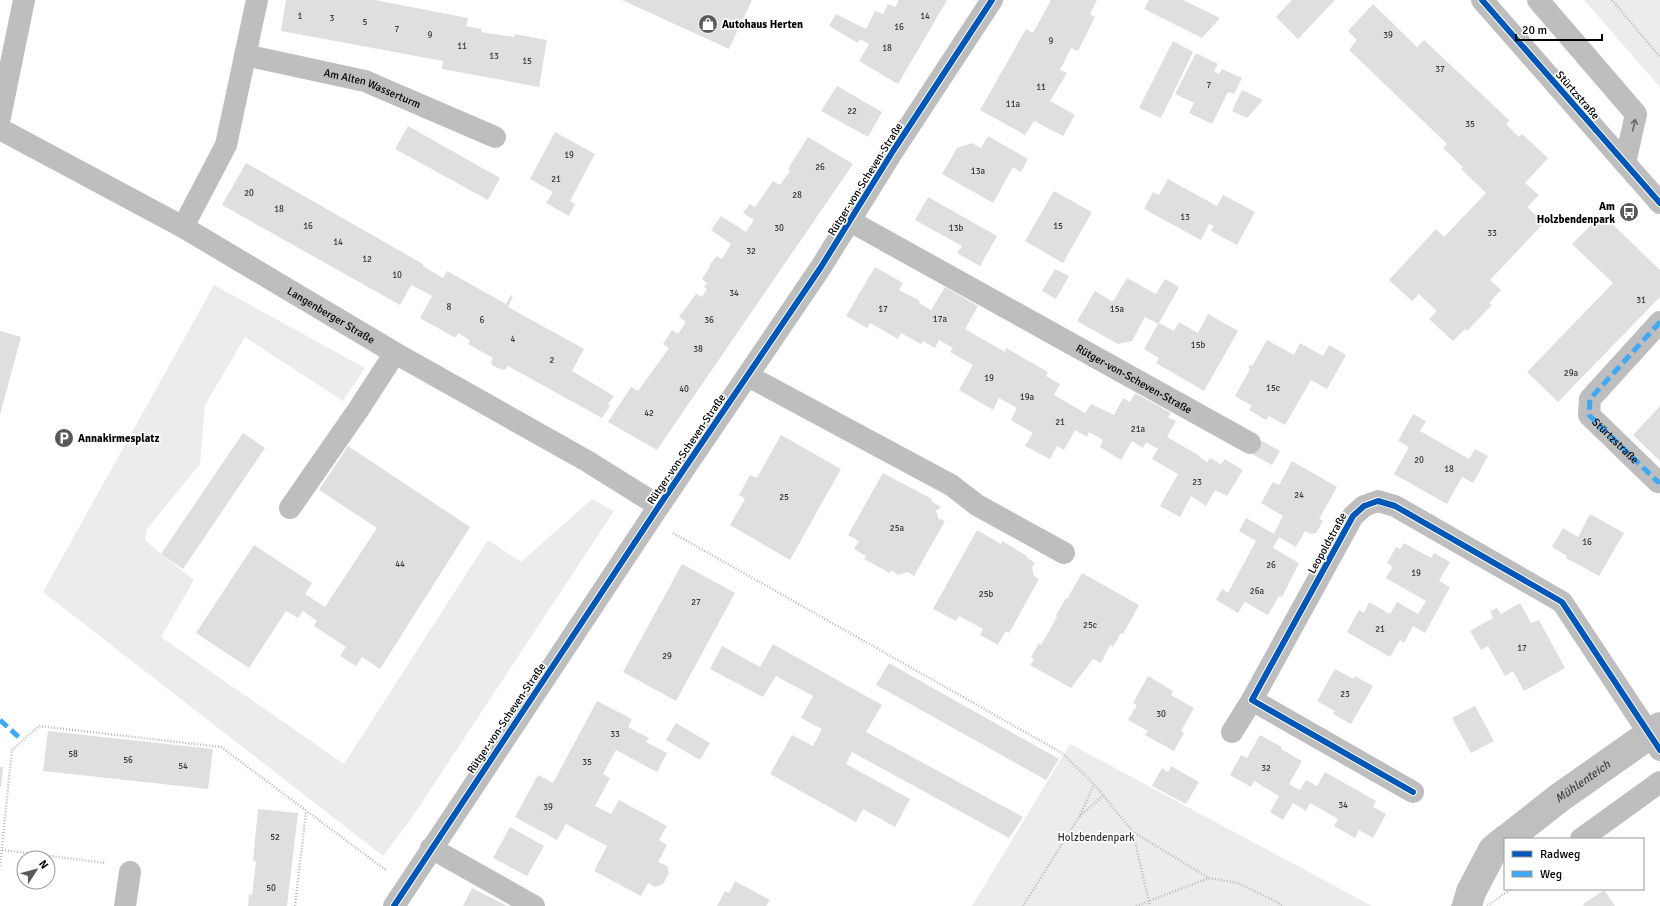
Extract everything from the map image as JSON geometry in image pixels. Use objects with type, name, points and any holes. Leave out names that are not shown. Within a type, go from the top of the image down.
[{"type":"street","points":[[0,120],[24,0]]},
{"type":"street","points":[[183,227],[226,145],[257,0]]},
{"type":"street","name":"Rütger-von-Scheven-Straße","points":[[394,906],[431,848],[748,376],[992,0]]},
{"type":"street","name":"Stürtzstraße","points":[[1482,0],[1660,203]]},
{"type":"street","points":[[1538,0],[1636,114],[1625,163]]},
{"type":"street","name":"Am Alten Wasserturm","points":[[245,56],[365,81],[495,137]]},
{"type":"street","name":"Langenberger Straße","points":[[0,120],[395,353],[587,461],[655,513]]},
{"type":"street","name":"Rütger-von-Scheven-Straße","points":[[850,221],[1250,443]]},
{"type":"street","name":"Stürtzstraße","points":[[1660,322],[1590,399],[1589,415],[1658,482],[1660,481]]},
{"type":"street","points":[[290,508],[358,410],[395,353]]},
{"type":"street","points":[[748,376],[952,485],[977,505],[1064,553]]},
{"type":"street","name":"Leopoldstraße","points":[[1232,732],[1252,700],[1353,516],[1364,506],[1378,500],[1395,506],[1562,602],[1660,750]]},
{"type":"street","points":[[1252,700],[1413,792]]},
{"type":"street","points":[[1582,838],[1660,782]]},
{"type":"street","points":[[431,848],[534,906]]},
{"type":"street","points":[[125,906],[130,872]]},
{"type":"path","points":[[1612,0],[1660,57]]},
{"type":"path","points":[[655,513],[1062,753],[1104,795],[1133,832],[1210,878],[1238,884],[1277,902],[1282,906]]},
{"type":"path","points":[[0,866],[12,750],[39,726],[221,747],[407,885]]},
{"type":"path","points":[[1023,906],[1079,817],[1094,784]]},
{"type":"path","points":[[1079,817],[1104,795]]},
{"type":"path","points":[[295,906],[306,811]]},
{"type":"path","points":[[1133,832],[1150,906]]},
{"type":"path","points":[[2,850],[125,866],[130,872]]},
{"type":"path","points":[[1136,906],[1210,878]]},
{"type":"path","points":[[1487,906],[1511,890]]},
{"type":"green space","points":[[1584,0],[1660,0],[1660,89],[1659,86]]},
{"type":"green space","points":[[214,285],[365,368],[343,401],[245,337],[205,405],[200,464],[147,529],[145,540],[194,580],[161,637],[344,764],[488,540],[521,562],[592,499],[614,511],[411,819],[383,856],[43,592]]},
{"type":"green space","name":"Holzbendenpark","points":[[1070,744],[1372,906],[972,906]]},
{"type":"building","points":[[286,0],[375,0],[468,18],[466,26],[482,29],[481,32],[514,37],[515,34],[547,40],[539,87],[442,69],[443,61],[281,31]]},
{"type":"building","name":"Autohaus Herten","points":[[622,0],[752,0],[729,49]]},
{"type":"building","points":[[899,0],[947,0],[898,84],[859,61],[869,44],[860,39],[858,43],[829,26],[836,14],[866,29],[875,11],[883,14],[888,4],[895,7]]},
{"type":"building","points":[[1051,0],[1097,0],[1090,14],[1095,17],[1078,51],[1071,48],[1060,70],[1067,73],[1050,101],[1075,115],[1063,136],[1034,121],[1025,135],[980,110],[1026,29],[1033,33]]},
{"type":"building","points":[[1149,0],[1183,0],[1220,18],[1202,38],[1144,9]]},
{"type":"building","points":[[1292,0],[1335,0],[1298,39],[1276,17]]},
{"type":"building","points":[[1373,4],[1417,47],[1424,40],[1508,119],[1509,121],[1506,124],[1519,137],[1522,134],[1548,158],[1525,183],[1539,195],[1527,207],[1544,223],[1490,280],[1501,290],[1489,303],[1492,305],[1467,331],[1465,329],[1453,341],[1429,319],[1437,311],[1419,294],[1412,301],[1389,280],[1436,229],[1444,237],[1486,193],[1461,169],[1463,167],[1443,148],[1447,144],[1349,50],[1357,40],[1348,31]]},
{"type":"building","points":[[1173,41],[1193,52],[1161,118],[1139,108]]},
{"type":"building","points":[[1196,53],[1218,64],[1214,71],[1219,74],[1222,69],[1242,78],[1234,94],[1228,92],[1212,124],[1189,113],[1194,103],[1175,94]]},
{"type":"building","points":[[837,86],[882,112],[868,137],[821,111]]},
{"type":"building","points":[[1242,90],[1263,100],[1247,118],[1232,111]]},
{"type":"building","points":[[408,126],[500,178],[488,200],[395,149]]},
{"type":"building","points":[[555,132],[595,154],[570,201],[575,204],[569,216],[546,203],[553,192],[530,179]]},
{"type":"building","points":[[988,136],[1028,159],[1021,172],[1013,167],[993,203],[942,174],[957,148],[972,143],[981,148]]},
{"type":"building","points":[[808,137],[853,164],[657,450],[608,422],[631,387],[638,391],[669,348],[663,344],[672,330],[678,334],[686,322],[679,317],[696,294],[702,297],[707,289],[704,287],[707,283],[702,279],[710,264],[717,256],[722,259],[731,244],[711,230],[721,216],[746,232],[754,220],[743,213],[750,204],[755,207],[773,181],[780,185],[790,171],[788,169]]},
{"type":"building","points":[[246,163],[423,264],[423,266],[443,278],[447,271],[506,304],[511,295],[513,296],[508,307],[584,349],[572,371],[614,396],[608,404],[610,406],[602,418],[508,366],[506,369],[502,370],[492,365],[491,361],[493,358],[468,344],[470,340],[458,333],[456,337],[454,337],[420,318],[432,296],[411,285],[400,305],[222,205]]},
{"type":"building","points":[[1168,179],[1217,206],[1223,195],[1255,212],[1237,245],[1211,231],[1214,226],[1209,224],[1201,240],[1144,209],[1153,192],[1159,195]]},
{"type":"building","points":[[1054,191],[1092,212],[1063,263],[1025,241]]},
{"type":"building","points":[[928,197],[997,236],[980,266],[957,253],[962,246],[915,220]]},
{"type":"building","points":[[1602,214],[1660,270],[1660,297],[1558,402],[1527,372],[1613,283],[1572,244]]},
{"type":"building","points":[[875,267],[903,283],[899,290],[920,301],[919,303],[931,310],[945,287],[978,306],[965,329],[1005,352],[1006,348],[1048,372],[1046,376],[1060,384],[1054,395],[1085,413],[1091,404],[1114,415],[1123,398],[1130,402],[1135,393],[1171,413],[1168,417],[1176,421],[1167,437],[1200,456],[1199,457],[1207,462],[1210,458],[1221,464],[1225,459],[1243,470],[1227,496],[1215,490],[1206,506],[1191,496],[1180,517],[1160,506],[1178,474],[1152,459],[1158,449],[1146,442],[1143,448],[1132,441],[1121,460],[1100,447],[1103,440],[1089,432],[1087,437],[1075,430],[1064,450],[1057,446],[1050,459],[1025,446],[1033,433],[1011,420],[1017,408],[999,398],[993,410],[959,390],[973,365],[950,352],[953,348],[939,340],[935,348],[923,341],[921,344],[901,333],[898,339],[870,323],[867,328],[846,316]]},
{"type":"building","points":[[1055,269],[1069,276],[1056,299],[1042,291]]},
{"type":"building","points":[[1127,278],[1156,294],[1165,279],[1179,287],[1159,323],[1174,331],[1179,322],[1198,333],[1208,314],[1238,331],[1204,391],[1156,363],[1159,358],[1144,349],[1158,324],[1145,317],[1132,341],[1118,344],[1077,321],[1095,291],[1111,301],[1114,300]]},
{"type":"building","points":[[0,331],[21,337],[0,415]]},
{"type":"building","points":[[1267,340],[1294,355],[1300,343],[1323,356],[1329,345],[1346,355],[1327,389],[1311,380],[1285,425],[1269,416],[1266,420],[1249,410],[1252,406],[1235,396],[1250,369],[1248,368],[1250,365],[1252,366]]},
{"type":"building","points":[[1660,406],[1660,461],[1633,435]]},
{"type":"building","points":[[1413,414],[1426,421],[1420,431],[1469,459],[1475,449],[1488,456],[1473,483],[1462,477],[1447,504],[1394,474],[1409,447],[1398,441]]},
{"type":"building","points":[[243,433],[265,448],[183,569],[161,554]]},
{"type":"building","points":[[781,435],[841,469],[790,560],[730,525],[745,499],[739,495],[750,475],[757,478]]},
{"type":"building","points":[[1260,440],[1280,451],[1272,465],[1252,454]]},
{"type":"building","points":[[348,446],[470,527],[380,669],[362,657],[356,666],[340,656],[346,647],[314,626],[317,621],[303,611],[298,618],[286,611],[249,668],[196,633],[254,545],[312,583],[305,594],[325,607],[377,528],[319,490]]},
{"type":"building","points":[[1292,461],[1337,487],[1319,519],[1323,521],[1316,533],[1311,534],[1305,531],[1296,547],[1279,537],[1273,548],[1299,563],[1282,597],[1279,596],[1268,615],[1245,602],[1238,613],[1216,600],[1222,589],[1228,593],[1256,541],[1239,531],[1246,518],[1274,534],[1283,516],[1261,503],[1273,482],[1279,485]]},
{"type":"building","points":[[883,473],[932,499],[931,501],[941,507],[936,511],[939,520],[941,519],[945,521],[914,576],[908,572],[898,575],[891,570],[890,573],[864,559],[866,556],[854,549],[859,541],[848,535]]},
{"type":"building","points":[[1590,514],[1624,533],[1599,576],[1566,558],[1567,556],[1552,547],[1563,528],[1578,537]]},
{"type":"building","points":[[977,530],[1001,544],[1002,541],[1027,556],[1026,557],[1035,563],[1032,567],[1034,576],[1039,579],[1009,633],[1006,631],[998,645],[980,635],[983,629],[959,616],[956,621],[933,609]]},
{"type":"building","points":[[1404,543],[1431,558],[1434,553],[1450,562],[1439,581],[1450,587],[1425,633],[1413,626],[1404,643],[1400,640],[1390,657],[1347,632],[1359,610],[1364,613],[1369,602],[1390,614],[1397,602],[1418,614],[1426,601],[1386,578],[1392,568],[1391,565],[1387,563],[1396,547],[1400,549]]},
{"type":"building","points":[[682,564],[735,593],[676,701],[623,672]]},
{"type":"building","points":[[1082,573],[1139,605],[1123,634],[1121,633],[1113,647],[1110,645],[1101,663],[1093,659],[1071,688],[1030,665],[1034,659],[1031,657],[1039,643],[1041,645],[1057,617],[1056,615]]},
{"type":"building","points":[[1520,603],[1531,623],[1539,620],[1565,668],[1524,691],[1513,671],[1505,676],[1488,646],[1481,650],[1470,631],[1493,618],[1490,611],[1497,608],[1501,614]]},
{"type":"building","points":[[773,644],[882,705],[866,732],[1023,817],[1009,838],[852,752],[846,764],[910,799],[895,827],[863,809],[856,822],[770,774],[792,735],[813,746],[822,729],[801,718],[813,696],[776,676],[763,697],[710,669],[722,646],[760,667]]},
{"type":"building","points":[[889,663],[1059,759],[1046,780],[876,685]]},
{"type":"building","points":[[1335,669],[1353,679],[1355,676],[1373,686],[1351,724],[1333,714],[1335,711],[1317,701]]},
{"type":"building","points":[[1148,676],[1173,691],[1171,695],[1194,708],[1181,731],[1184,733],[1174,751],[1145,735],[1148,731],[1128,720],[1137,705],[1133,703]]},
{"type":"building","points":[[597,701],[632,719],[628,727],[649,738],[646,742],[667,753],[657,772],[616,750],[603,774],[610,778],[595,806],[611,814],[619,800],[667,826],[659,840],[667,845],[658,862],[667,866],[669,873],[663,884],[655,887],[648,883],[641,896],[594,871],[607,846],[566,824],[557,840],[515,817],[538,775],[553,783]]},
{"type":"building","points":[[1475,706],[1494,741],[1471,753],[1452,718]]},
{"type":"building","points":[[676,723],[710,743],[700,760],[666,740]]},
{"type":"building","points":[[48,731],[213,749],[208,789],[43,771]]},
{"type":"building","points":[[1260,735],[1282,747],[1281,749],[1302,761],[1289,784],[1300,790],[1306,780],[1317,786],[1325,772],[1376,801],[1373,807],[1386,814],[1373,838],[1359,830],[1355,838],[1334,826],[1338,819],[1310,803],[1306,811],[1293,803],[1283,820],[1270,812],[1279,796],[1254,781],[1251,787],[1230,775],[1241,755],[1247,758]]},
{"type":"building","points":[[1171,766],[1199,782],[1186,804],[1152,786],[1162,768],[1168,772]]},
{"type":"building","points":[[0,767],[3,767],[1,787],[0,787]]},
{"type":"building","points":[[258,809],[298,813],[287,906],[248,906],[249,894],[252,895],[256,862],[253,861]]},
{"type":"building","points":[[510,827],[544,846],[527,876],[493,858]]},
{"type":"building","points":[[735,881],[770,900],[766,906],[717,906],[725,891],[729,893]]},
{"type":"building","points":[[472,888],[507,906],[463,906]]},
{"type":"building","points":[[1604,890],[1615,906],[1584,906],[1583,904]]},
{"type":"waterway","name":"Mühlenteich","points":[[1508,838],[1559,798],[1660,727]]},
{"type":"waterway","name":"Mühlenteich","points":[[1467,906],[1471,892],[1493,850],[1504,841]]},
{"type":"marked path","points":[[1660,322],[1590,399],[1589,415],[1658,482],[1660,481]]},
{"type":"marked path","points":[[0,720],[22,740]]},
{"type":"cycle path","points":[[394,906],[659,506],[821,267],[893,151],[992,0]]},
{"type":"cycle path","points":[[1482,0],[1660,203]]},
{"type":"cycle path","points":[[1413,792],[1252,700],[1353,516],[1364,506],[1378,501],[1395,506],[1562,602],[1660,750]]},
{"type":"place","name":"Autohaus Herten","points":[[708,24]]},
{"type":"place","name":"Am Holzbendenpark","points":[[1629,212]]},
{"type":"place","name":"Annakirmesplatz","points":[[64,438]]}]
